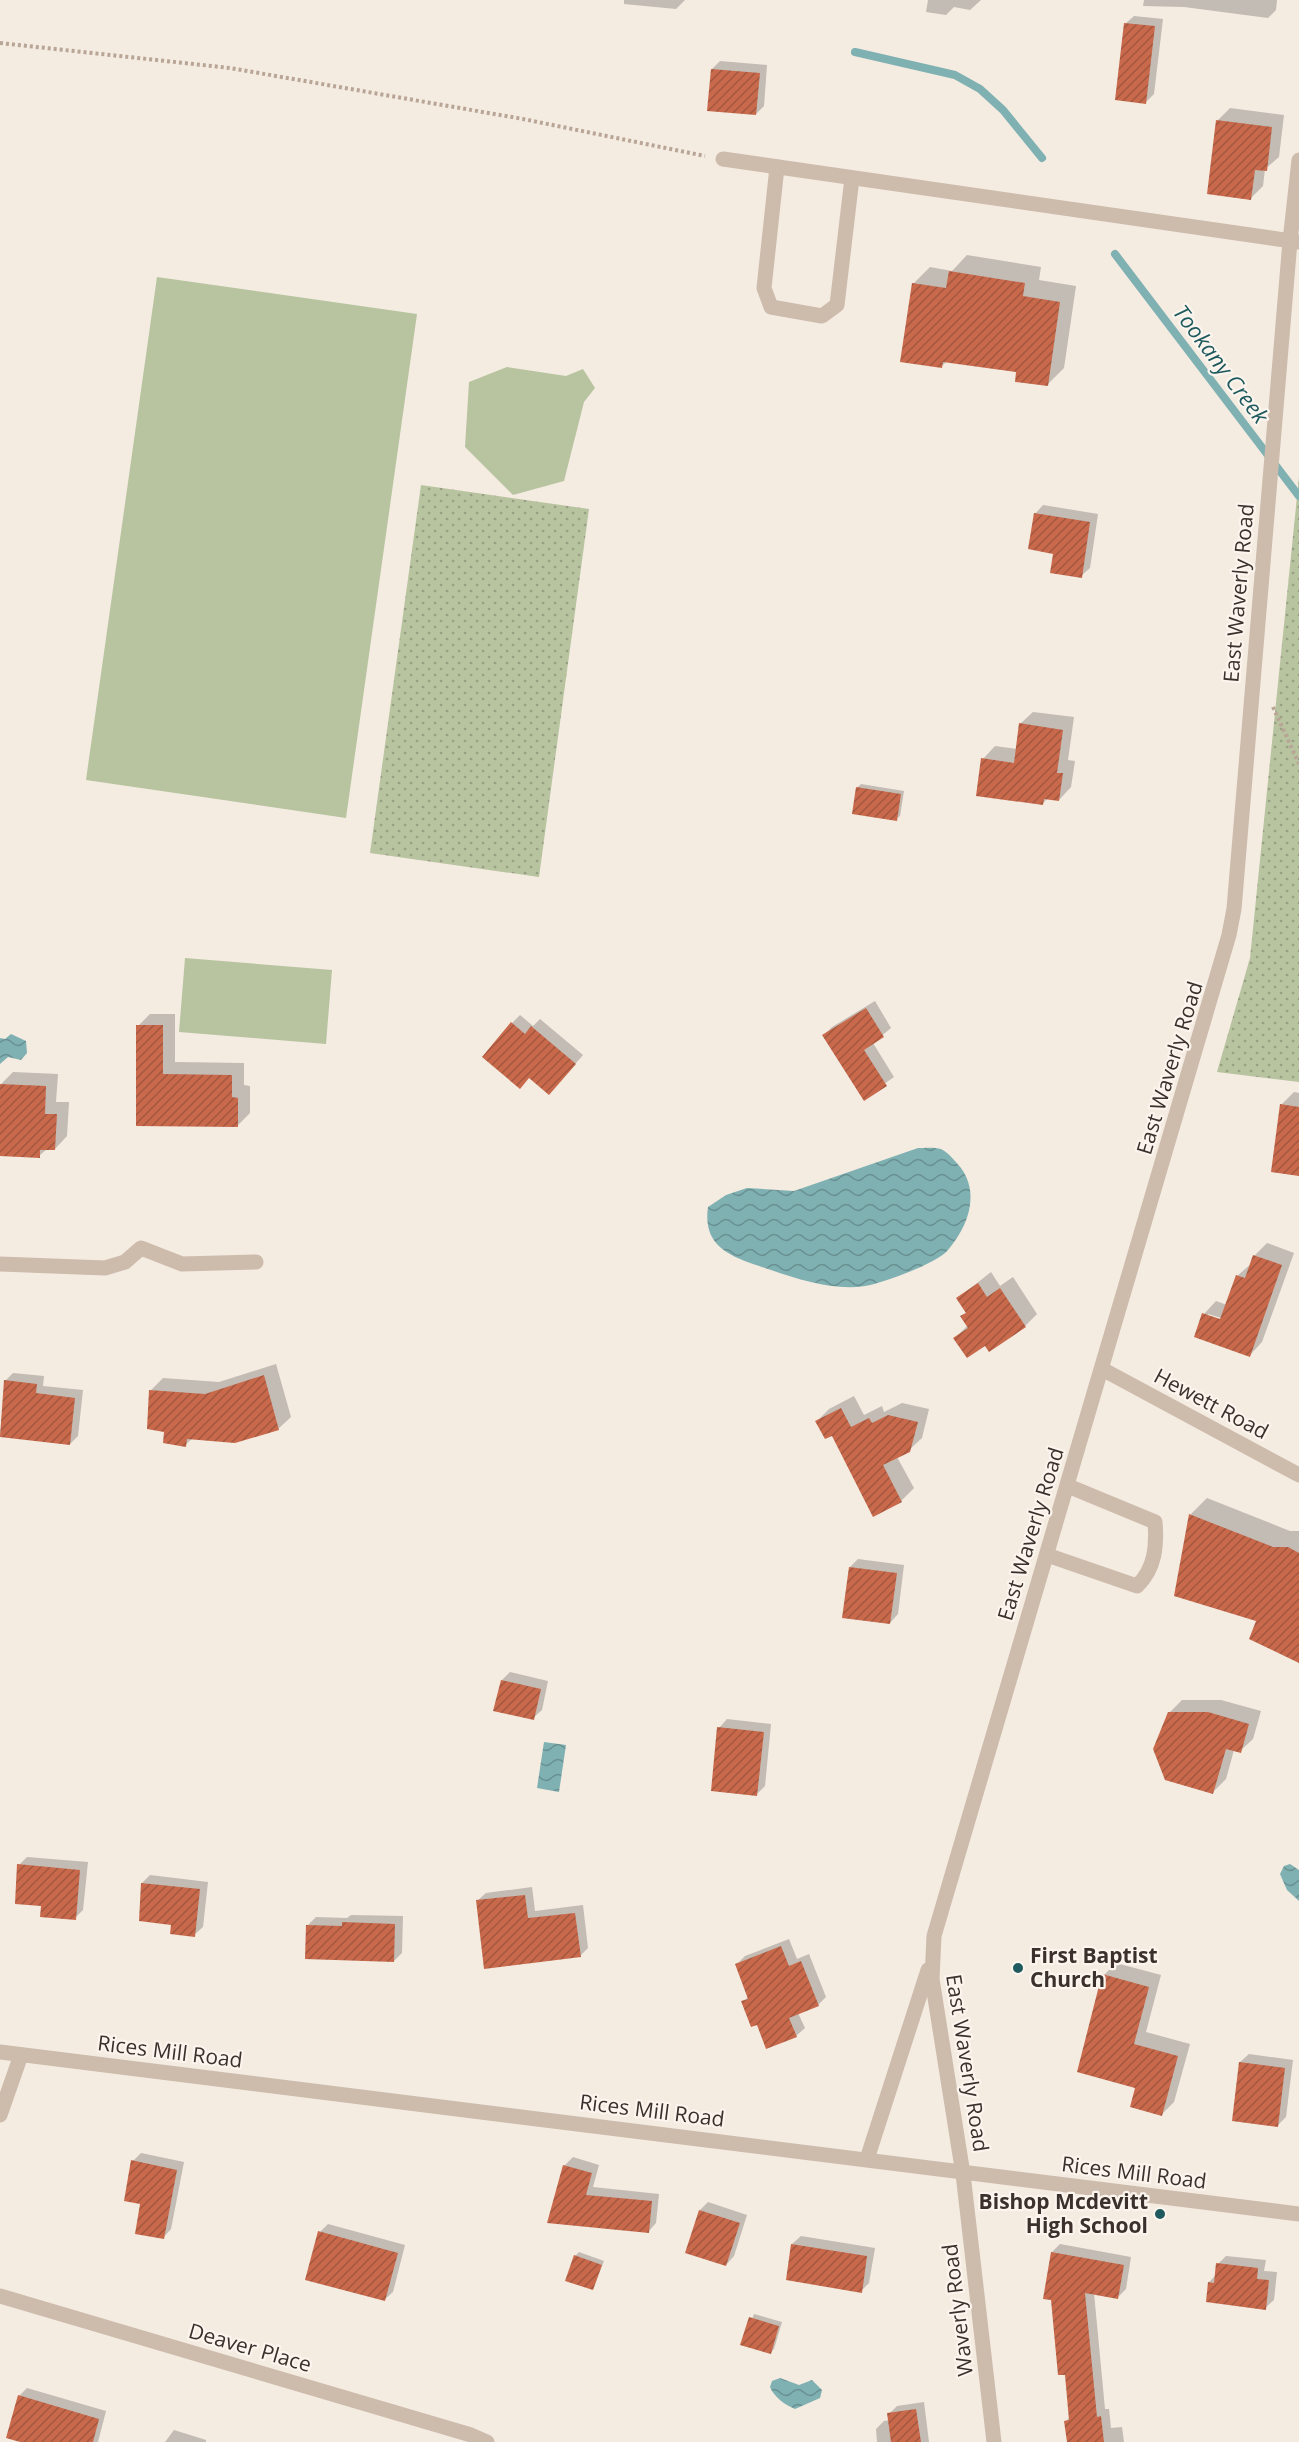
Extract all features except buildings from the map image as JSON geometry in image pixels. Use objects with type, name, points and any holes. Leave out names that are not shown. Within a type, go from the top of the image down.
[{"type":"street","points":[[723,159],[1294,242]]},
{"type":"street","name":"East Waverly Road","points":[[963,2174],[932,1979],[932,1959],[938,1917],[1068,1486],[1229,935],[1237,876],[1267,506],[1294,242],[1299,160]]},
{"type":"street","points":[[777,167],[764,288],[771,307],[822,316],[837,305],[852,178]]},
{"type":"street","points":[[0,1264],[105,1268],[124,1262],[141,1248],[182,1264],[256,1262]]},
{"type":"street","name":"Hewett Road","points":[[1102,1370],[1299,1475]]},
{"type":"street","points":[[1047,1555],[1137,1586],[1148,1575],[1157,1542],[1155,1522],[1068,1486]]},
{"type":"street","name":"East Waverly Road","points":[[867,2159],[932,1959]]},
{"type":"street","name":"Rices Mill Road","points":[[0,2052],[867,2159],[963,2174],[1299,2214]]},
{"type":"street","points":[[0,2115],[21,2055]]},
{"type":"street","name":"Waverly Road","points":[[963,2174],[994,2442]]},
{"type":"street","name":"Deaver Place","points":[[0,2296],[460,2431],[487,2442]]},
{"type":"path","points":[[0,43],[230,68],[523,119],[723,159]]},
{"type":"path","points":[[1273,707],[1299,764]]},
{"type":"green space","points":[[157,277],[417,314],[346,818],[86,780]]},
{"type":"green space","points":[[507,367],[566,376],[583,369],[595,388],[584,402],[564,481],[513,495],[465,447],[469,382]]},
{"type":"green space","points":[[1299,477],[1299,1082],[1217,1072],[1250,958]]},
{"type":"green space","points":[[421,485],[589,509],[539,877],[370,853]]},
{"type":"green space","points":[[185,958],[332,970],[326,1044],[179,1032]]},
{"type":"water","points":[[11,1034],[26,1041],[27,1053],[21,1060],[8,1057],[0,1064],[0,1038],[5,1039]]},
{"type":"water","points":[[918,1148],[944,1150],[967,1178],[971,1199],[966,1221],[948,1250],[909,1272],[865,1286],[823,1285],[733,1256],[712,1238],[707,1219],[708,1207],[726,1195],[747,1188],[794,1191]]},
{"type":"water","points":[[544,1742],[566,1745],[559,1792],[537,1788]]},
{"type":"water","points":[[1290,1864],[1299,1870],[1299,1901],[1287,1890],[1280,1874],[1284,1866]]},
{"type":"water","points":[[780,2378],[799,2385],[812,2380],[822,2390],[820,2398],[795,2409],[791,2407],[777,2397],[770,2387],[772,2381]]},
{"type":"waterway","name":"Tookany Creek","points":[[855,52],[955,75],[980,89],[1003,110],[1042,158]]},
{"type":"waterway","name":"Tookany Creek","points":[[1115,254],[1299,496]]},
{"type":"place","name":"First Baptist Church","points":[[1018,1968]]},
{"type":"place","name":"Bishop Mcdevitt High School","points":[[1160,2214]]}]
